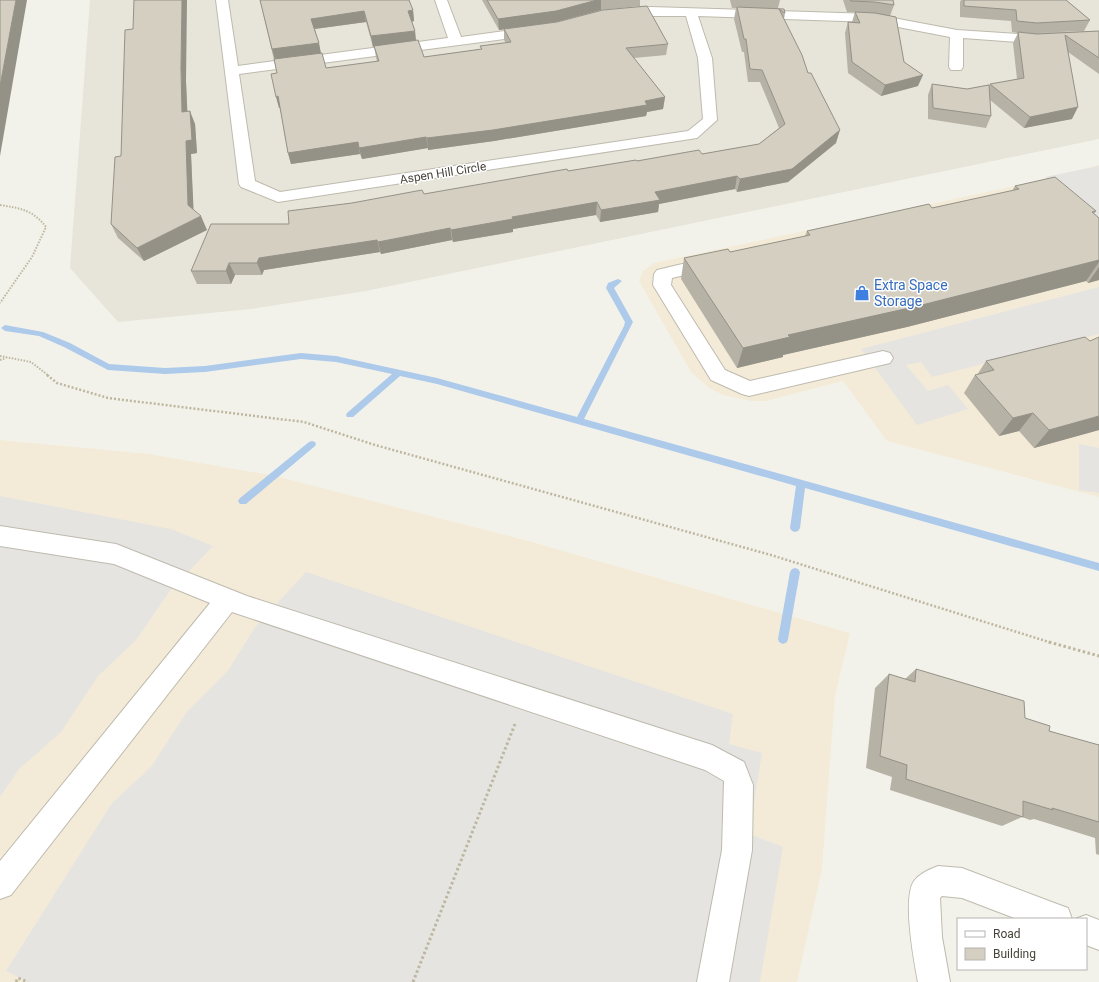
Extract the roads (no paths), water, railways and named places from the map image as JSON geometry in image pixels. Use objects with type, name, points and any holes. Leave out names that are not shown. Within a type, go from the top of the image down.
[{"type":"street","name":"Aspen Hill Circle","points":[[222,0],[247,184],[278,197],[692,135],[710,120],[706,58],[691,12]]},
{"type":"street","points":[[441,0],[456,42]]},
{"type":"street","points":[[608,14],[651,11],[691,12],[813,10],[872,18],[957,34],[1032,39],[1099,36]]},
{"type":"street","points":[[232,71],[456,42],[549,28]]},
{"type":"street","points":[[956,67],[957,34]]},
{"type":"street","points":[[732,259],[663,274],[662,285],[718,375],[749,389],[883,358]]},
{"type":"street","points":[[0,536],[116,554],[244,606],[712,759],[734,772],[739,785],[737,850],[714,982]]},
{"type":"street","points":[[0,884],[228,599]]},
{"type":"street","points":[[934,982],[926,945],[924,910],[925,891],[938,881],[962,883],[1055,918]]},
{"type":"street","points":[[1087,930],[1099,935]]},
{"type":"waterway","points":[[579,421],[628,326],[629,322],[610,288],[611,285],[618,281]]},
{"type":"waterway","points":[[5,328],[40,334],[67,345],[108,367],[165,371],[205,369],[301,356],[336,359],[437,381],[579,421]]},
{"type":"waterway","points":[[350,415],[398,373]]},
{"type":"waterway","points":[[579,421],[801,483]]},
{"type":"waterway","points":[[243,501],[312,444]]},
{"type":"waterway","points":[[795,528],[801,483]]},
{"type":"waterway","points":[[801,483],[1099,567]]},
{"type":"waterway","points":[[783,639],[795,572]]},
{"type":"place","name":"Extra Space Storage","points":[[862,293]]}]
